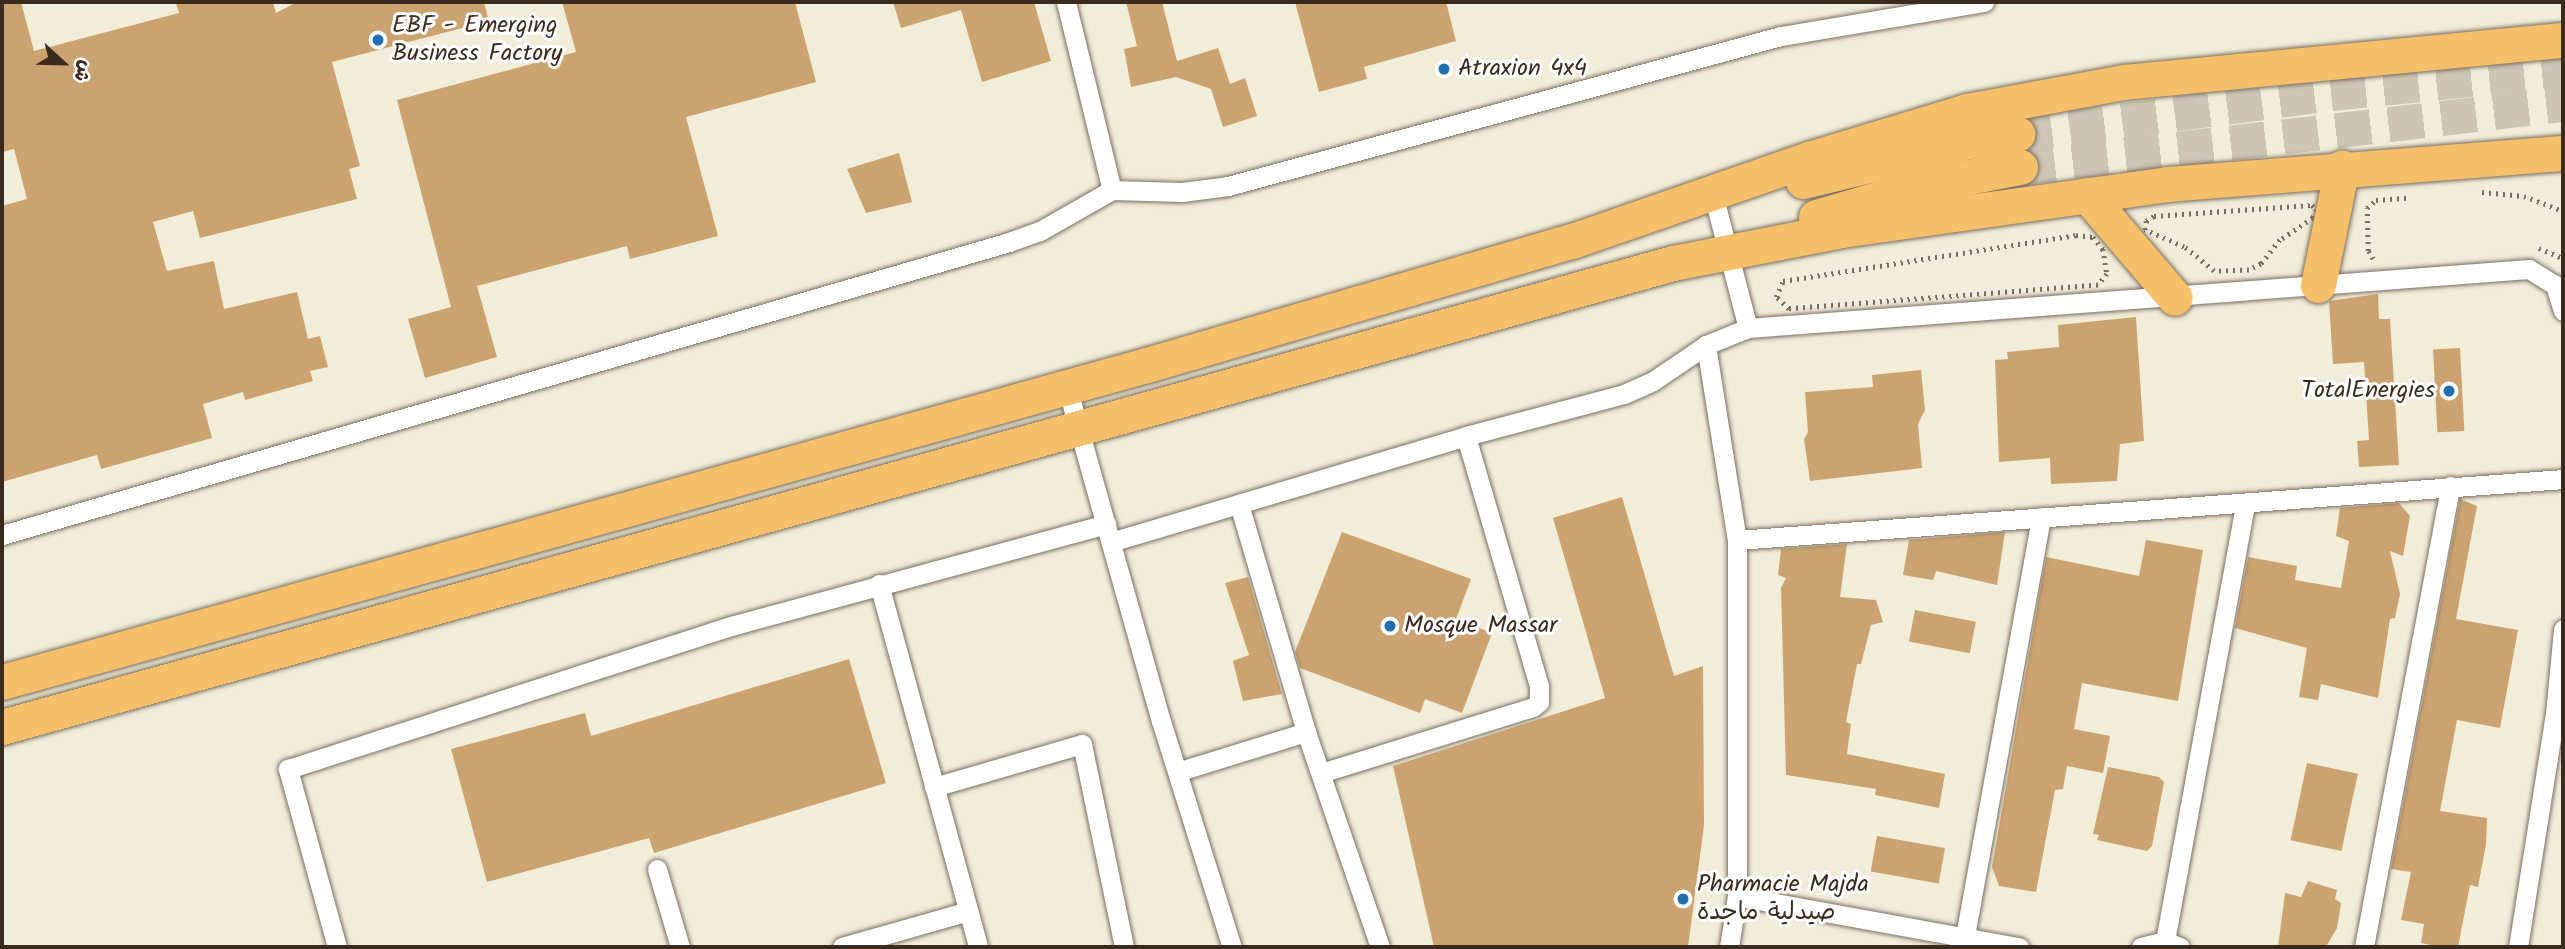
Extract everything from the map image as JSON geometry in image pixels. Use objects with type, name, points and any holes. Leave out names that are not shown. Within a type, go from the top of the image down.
[{"type":"highway","points":[[2,682],[1068,387],[1559,245],[1888,133],[2073,89],[2563,40]]},
{"type":"highway","points":[[1713,194],[1824,177],[1970,141],[2018,151],[1873,198],[1728,252]]},
{"type":"highway","points":[[2,727],[1591,285],[1728,252],[1840,230],[2087,195],[2342,167],[2563,153]]},
{"type":"highway","points":[[2514,156],[2563,174]]},
{"type":"highway","points":[[2318,285],[2342,167]]},
{"type":"highway","points":[[2087,195],[2175,298]]},
{"type":"street","points":[[1066,2],[1112,190]]},
{"type":"street","points":[[2,535],[1009,243],[1055,224],[1112,190],[1182,192],[1228,186],[1780,36],[1984,2]]},
{"type":"street","points":[[1713,194],[1748,328]]},
{"type":"street","points":[[337,947],[288,769],[583,671],[879,584],[1239,504],[1466,436],[1623,394],[1653,381],[1706,345],[1748,328],[2175,298],[2529,269],[2555,285],[2563,311]]},
{"type":"street","points":[[1706,345],[1737,540],[1737,896],[1729,947]]},
{"type":"street","points":[[1068,387],[1161,721],[1180,771],[1231,947]]},
{"type":"street","points":[[1321,773],[1539,702],[1539,685],[1466,436]]},
{"type":"street","points":[[1737,540],[2563,479]]},
{"type":"street","points":[[2364,947],[2450,486]]},
{"type":"street","points":[[2141,947],[2173,944],[2245,503]]},
{"type":"street","points":[[1239,504],[1306,732],[1380,947]]},
{"type":"street","points":[[1964,942],[2041,517]]},
{"type":"street","points":[[879,584],[978,947]]},
{"type":"street","points":[[2518,947],[2555,714],[2563,629]]},
{"type":"street","points":[[1180,771],[1306,732]]},
{"type":"street","points":[[934,787],[1082,744],[1124,947]]},
{"type":"street","points":[[657,869],[680,947]]},
{"type":"street","points":[[1737,896],[1964,942],[2019,947]]},
{"type":"street","points":[[842,947],[968,911]]},
{"type":"path","points":[[2470,193],[2524,196],[2563,211]]},
{"type":"path","points":[[2382,261],[2372,258],[2368,251],[2367,208],[2376,200],[2417,197]]},
{"type":"path","points":[[2312,205],[2317,210],[2313,218],[2280,240],[2262,264],[2249,270],[2214,271],[2184,247],[2144,230],[2146,221],[2154,216],[2312,205]]},
{"type":"path","points":[[2076,235],[2098,242],[2107,274],[2098,285],[1790,309],[1776,297],[1783,281],[2076,235]]},
{"type":"building","points":[[2,2],[21,2],[34,51],[179,13],[176,2],[273,2],[276,13],[297,2],[484,2],[489,21],[332,62],[360,166],[349,169],[357,199],[200,238],[193,211],[153,222],[167,271],[214,261],[224,309],[297,292],[308,339],[320,336],[328,367],[310,371],[313,381],[245,400],[243,392],[203,404],[212,438],[101,469],[97,455],[2,482],[2,206],[27,199],[14,149],[2,152]]},
{"type":"building","points":[[562,2],[795,2],[816,82],[686,117],[718,236],[630,259],[627,246],[477,286],[497,357],[425,378],[408,319],[451,307],[397,100],[576,52]]},
{"type":"building","points":[[893,2],[1034,2],[1051,61],[982,82],[961,10],[901,28]]},
{"type":"building","points":[[1126,2],[1162,2],[1177,61],[1218,48],[1230,84],[1245,78],[1257,116],[1223,127],[1211,89],[1176,77],[1131,87],[1124,49],[1137,46]]},
{"type":"building","points":[[1295,2],[1446,2],[1456,41],[1364,67],[1367,79],[1319,92]]},
{"type":"building","points":[[899,153],[912,202],[866,213],[847,169]]},
{"type":"building","points":[[2378,294],[2379,319],[2390,319],[2399,465],[2359,467],[2357,441],[2369,440],[2364,362],[2333,364],[2329,301]]},
{"type":"building","points":[[2136,317],[2144,441],[2120,444],[2117,481],[2051,484],[2050,458],[1999,462],[1995,360],[2008,359],[2007,352],[2059,347],[2058,325]]},
{"type":"building","name":"TotalEnergies","points":[[2460,348],[2464,431],[2437,432],[2433,349]]},
{"type":"building","points":[[1921,370],[1925,410],[1918,424],[1922,468],[1810,481],[1804,439],[1808,432],[1805,392],[1873,387],[1872,375]]},
{"type":"building","points":[[1622,497],[1674,676],[1703,666],[1704,825],[1688,947],[1434,947],[1393,766],[1605,698],[1553,518]]},
{"type":"building","points":[[2460,499],[2477,506],[2456,619],[2518,630],[2500,728],[2457,720],[2440,811],[2487,818],[2486,844],[2478,887],[2470,885],[2458,947],[2441,947],[2421,943],[2424,924],[2401,920],[2411,872],[2391,869]]},
{"type":"building","points":[[2399,503],[2410,516],[2403,556],[2390,551],[2400,594],[2395,618],[2390,619],[2378,698],[2321,684],[2318,700],[2299,697],[2307,648],[2235,628],[2248,557],[2297,566],[2295,580],[2341,588],[2349,541],[2336,536],[2340,508]]},
{"type":"building","name":"Mosque Massar","points":[[1342,532],[1471,579],[1456,619],[1492,633],[1462,713],[1425,699],[1420,713],[1300,668],[1295,652]]},
{"type":"building","points":[[2005,532],[1997,585],[1936,571],[1933,580],[1903,575],[1909,540]]},
{"type":"building","points":[[2146,540],[2203,550],[2178,701],[2082,683],[2074,729],[2110,736],[2103,773],[2067,766],[2063,789],[2055,790],[2036,892],[1999,886],[1992,867],[2046,557],[2139,576]]},
{"type":"building","points":[[1847,544],[1840,597],[1876,600],[1883,622],[1871,625],[1861,664],[1857,664],[1846,722],[1851,724],[1847,754],[1945,774],[1939,808],[1875,795],[1876,789],[1786,775],[1781,588],[1786,578],[1778,575],[1781,549]]},
{"type":"building","points":[[1248,577],[1282,694],[1243,701],[1233,661],[1249,655],[1225,583]]},
{"type":"building","points":[[1915,610],[1976,622],[1970,653],[1909,641]]},
{"type":"building","points":[[849,659],[886,783],[654,853],[649,838],[487,882],[451,749],[585,713],[591,736]]},
{"type":"building","points":[[2307,763],[2358,774],[2341,851],[2291,840]]},
{"type":"building","points":[[2108,767],[2159,777],[2164,782],[2152,846],[2147,851],[2097,840],[2099,835],[2093,834]]},
{"type":"building","points":[[1877,836],[1945,848],[1939,883],[1871,871]]},
{"type":"building","points":[[2308,881],[2337,890],[2335,899],[2341,903],[2337,928],[2326,947],[2278,947],[2285,893],[2301,897]]},
{"type":"tunnel","points":[[2017,134],[2331,93],[2563,70]]},
{"type":"tunnel","points":[[2020,167],[2563,104]]},
{"type":"place","name":"EBF - Emerging Business Factory","points":[[378,40]]},
{"type":"place","name":"Atraxion 4x4","points":[[1444,69]]},
{"type":"place","name":"TotalEnergies","points":[[2449,391]]},
{"type":"place","name":"Mosque Massar","points":[[1390,626]]},
{"type":"place","name":"Pharmacie Majda صيدلية ماجدة","points":[[1683,899]]}]
